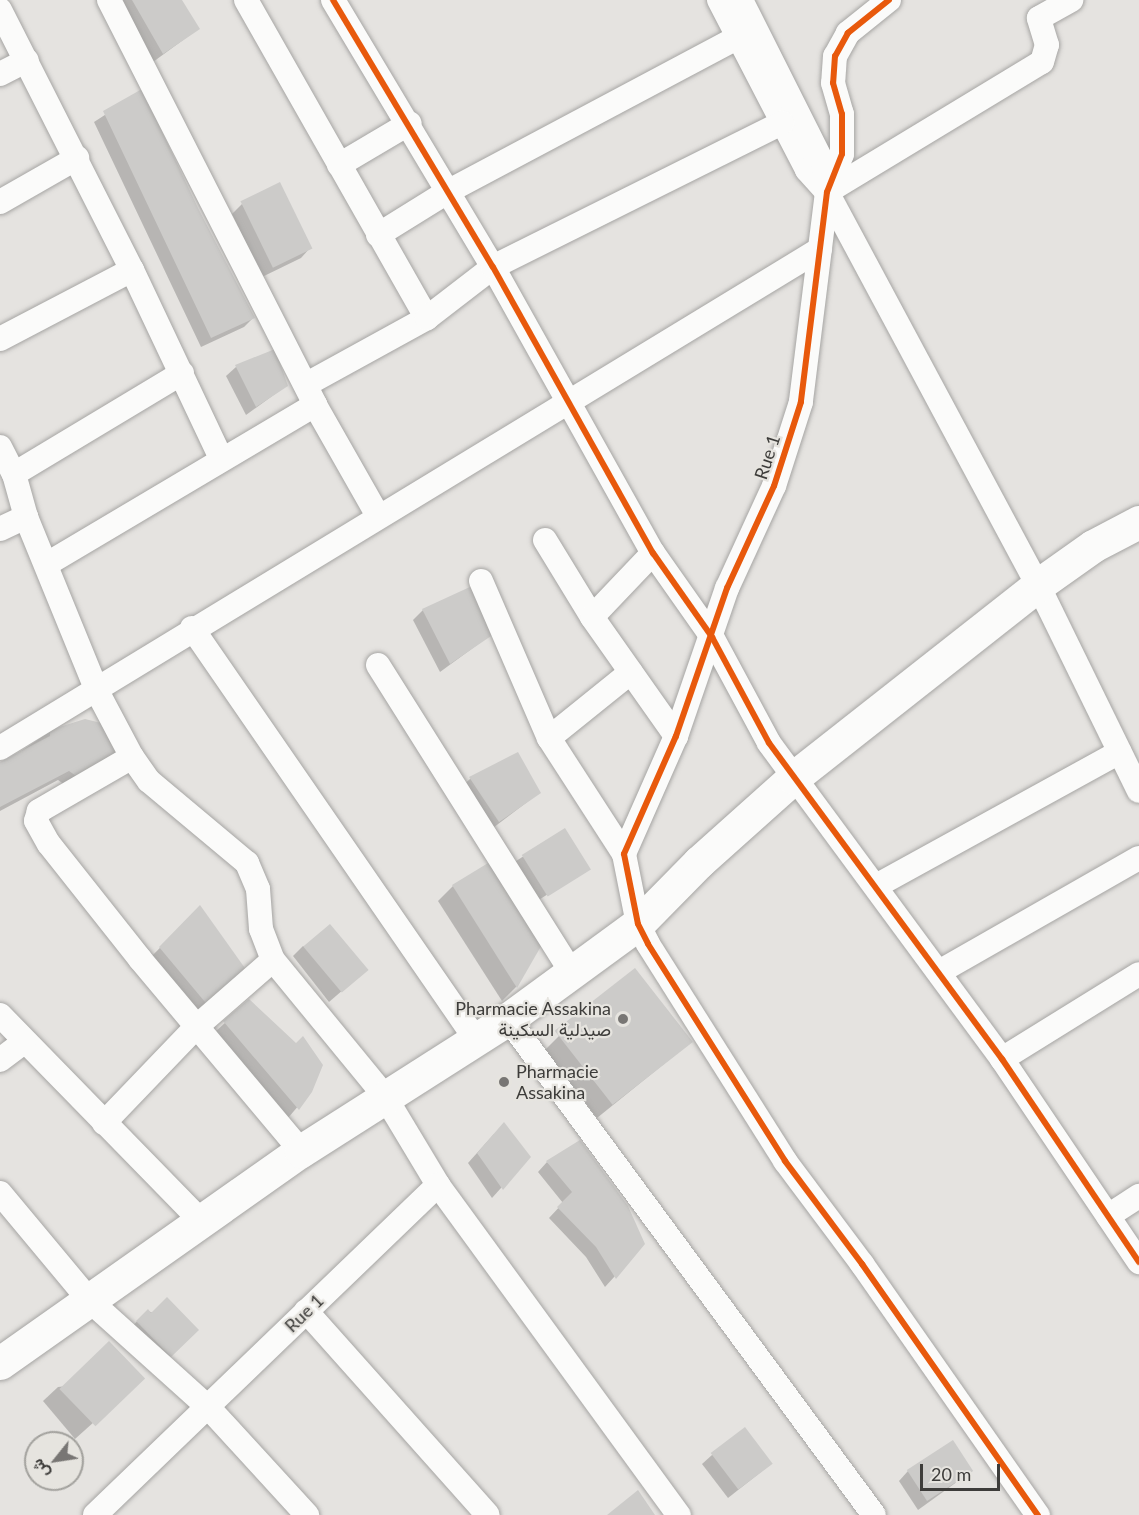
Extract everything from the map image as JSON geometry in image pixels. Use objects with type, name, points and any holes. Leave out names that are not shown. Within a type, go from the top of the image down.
[{"type":"street","points":[[110,0],[311,395],[378,516]]},
{"type":"street","points":[[246,0],[427,318]]},
{"type":"street","points":[[333,0],[410,123],[447,192],[494,267],[568,405],[652,553],[712,637],[793,778],[876,886],[1002,1059],[1139,1262]]},
{"type":"street","points":[[719,0],[812,179],[827,192]]},
{"type":"street","points":[[741,0],[823,164],[827,192],[1038,585],[1139,791]]},
{"type":"street","points":[[827,192],[1042,62],[1047,45],[1038,23],[1038,7],[1071,0]]},
{"type":"street","name":"Rue 1","points":[[624,855],[676,736],[727,588],[774,486],[801,402],[827,192],[842,154],[843,132],[833,83],[835,56],[848,33],[889,1]]},
{"type":"street","points":[[0,10],[77,158],[221,458]]},
{"type":"street","points":[[378,235],[447,192],[739,37]]},
{"type":"street","points":[[0,74],[27,60]]},
{"type":"street","points":[[339,165],[410,123]]},
{"type":"street","points":[[47,564],[221,458],[427,318],[494,267],[782,123]]},
{"type":"street","points":[[0,202],[77,158]]},
{"type":"street","points":[[0,748],[97,691],[192,628],[568,405],[820,249]]},
{"type":"street","points":[[0,339],[132,270]]},
{"type":"street","points":[[14,474],[182,373]]},
{"type":"street","points":[[0,447],[14,474],[26,517],[97,691],[132,757],[148,781],[247,863],[258,889],[261,929],[273,960],[384,1095],[438,1185],[679,1515]]},
{"type":"street","points":[[0,529],[26,517]]},
{"type":"street","points":[[0,1363],[200,1220],[384,1095],[508,1018],[570,970],[638,924],[699,862],[793,778],[1038,585],[1093,546],[1139,522]]},
{"type":"street","points":[[545,540],[592,617],[676,736]]},
{"type":"street","points":[[592,617],[652,553]]},
{"type":"street","points":[[481,581],[549,738],[624,855],[638,924],[785,1161],[862,1264],[1038,1515]]},
{"type":"street","points":[[192,628],[475,1038]]},
{"type":"street","points":[[378,665],[570,970]]},
{"type":"street","points":[[549,738],[631,672]]},
{"type":"street","points":[[876,886],[1120,752]]},
{"type":"street","points":[[132,757],[39,811],[36,821],[49,844],[195,1028],[301,1151]]},
{"type":"street","points":[[939,972],[1139,858]]},
{"type":"street","points":[[104,1123],[195,1028],[273,960]]},
{"type":"street","points":[[1002,1059],[1139,974]]},
{"type":"street","points":[[0,1016],[200,1220]]},
{"type":"street","points":[[508,1018],[874,1515]]},
{"type":"street","points":[[0,1060],[24,1042]]},
{"type":"street","name":"Rue 1","points":[[95,1515],[438,1185]]},
{"type":"street","points":[[0,1193],[89,1300],[208,1407],[308,1515]]},
{"type":"street","points":[[1108,1216],[1139,1196]]},
{"type":"street","points":[[306,1311],[480,1512]]},
{"type":"building","points":[[132,0],[182,0],[200,29],[163,54]]},
{"type":"building","points":[[142,89],[198,208],[255,318],[211,338],[103,111]]},
{"type":"building","points":[[280,182],[312,249],[273,268],[240,201]]},
{"type":"building","points":[[275,349],[288,386],[256,407],[235,365]]},
{"type":"building","points":[[472,586],[494,634],[450,664],[422,609]]},
{"type":"building","points":[[85,719],[101,723],[117,755],[76,776],[69,771],[0,807],[0,762],[50,736],[50,730]]},
{"type":"building","points":[[518,752],[541,793],[499,822],[469,777]]},
{"type":"building","points":[[565,828],[591,870],[548,897],[522,855]]},
{"type":"building","points":[[493,860],[544,941],[517,988],[452,885]]},
{"type":"building","points":[[200,905],[247,971],[210,1008],[159,947]]},
{"type":"building","points":[[330,924],[369,970],[342,992],[303,946]]},
{"type":"building","points":[[635,968],[693,1042],[612,1105],[555,1031]]},
{"type":"building","points":[[249,999],[296,1043],[303,1036],[323,1065],[312,1092],[299,1110],[223,1021]]},
{"type":"building","points":[[504,1122],[531,1157],[503,1190],[477,1153]]},
{"type":"building","points":[[580,1140],[628,1206],[645,1244],[616,1279],[596,1247],[557,1207],[572,1192],[546,1161]]},
{"type":"building","points":[[167,1297],[199,1330],[171,1357],[136,1321],[148,1309],[151,1313]]},
{"type":"building","points":[[109,1341],[145,1378],[95,1426],[59,1389]]},
{"type":"building","points":[[745,1427],[773,1464],[738,1490],[711,1453]]},
{"type":"building","points":[[953,1440],[973,1471],[927,1501],[907,1470]]},
{"type":"building","points":[[638,1490],[655,1515],[607,1515]]},
{"type":"cycle path","points":[[333,0],[493,267],[653,553],[712,637],[769,743],[1002,1059],[1139,1262]]},
{"type":"cycle path","points":[[889,0],[848,33],[835,56],[833,83],[842,114],[842,154],[827,192],[801,402],[774,486],[727,588],[676,736],[624,854],[638,924],[648,944],[785,1161],[862,1264],[1038,1515]]},
{"type":"place","name":"Pharmacie Assakina صيدلية السكينة","points":[[623,1019]]},
{"type":"place","name":"Pharmacie Assakina","points":[[504,1082]]}]
